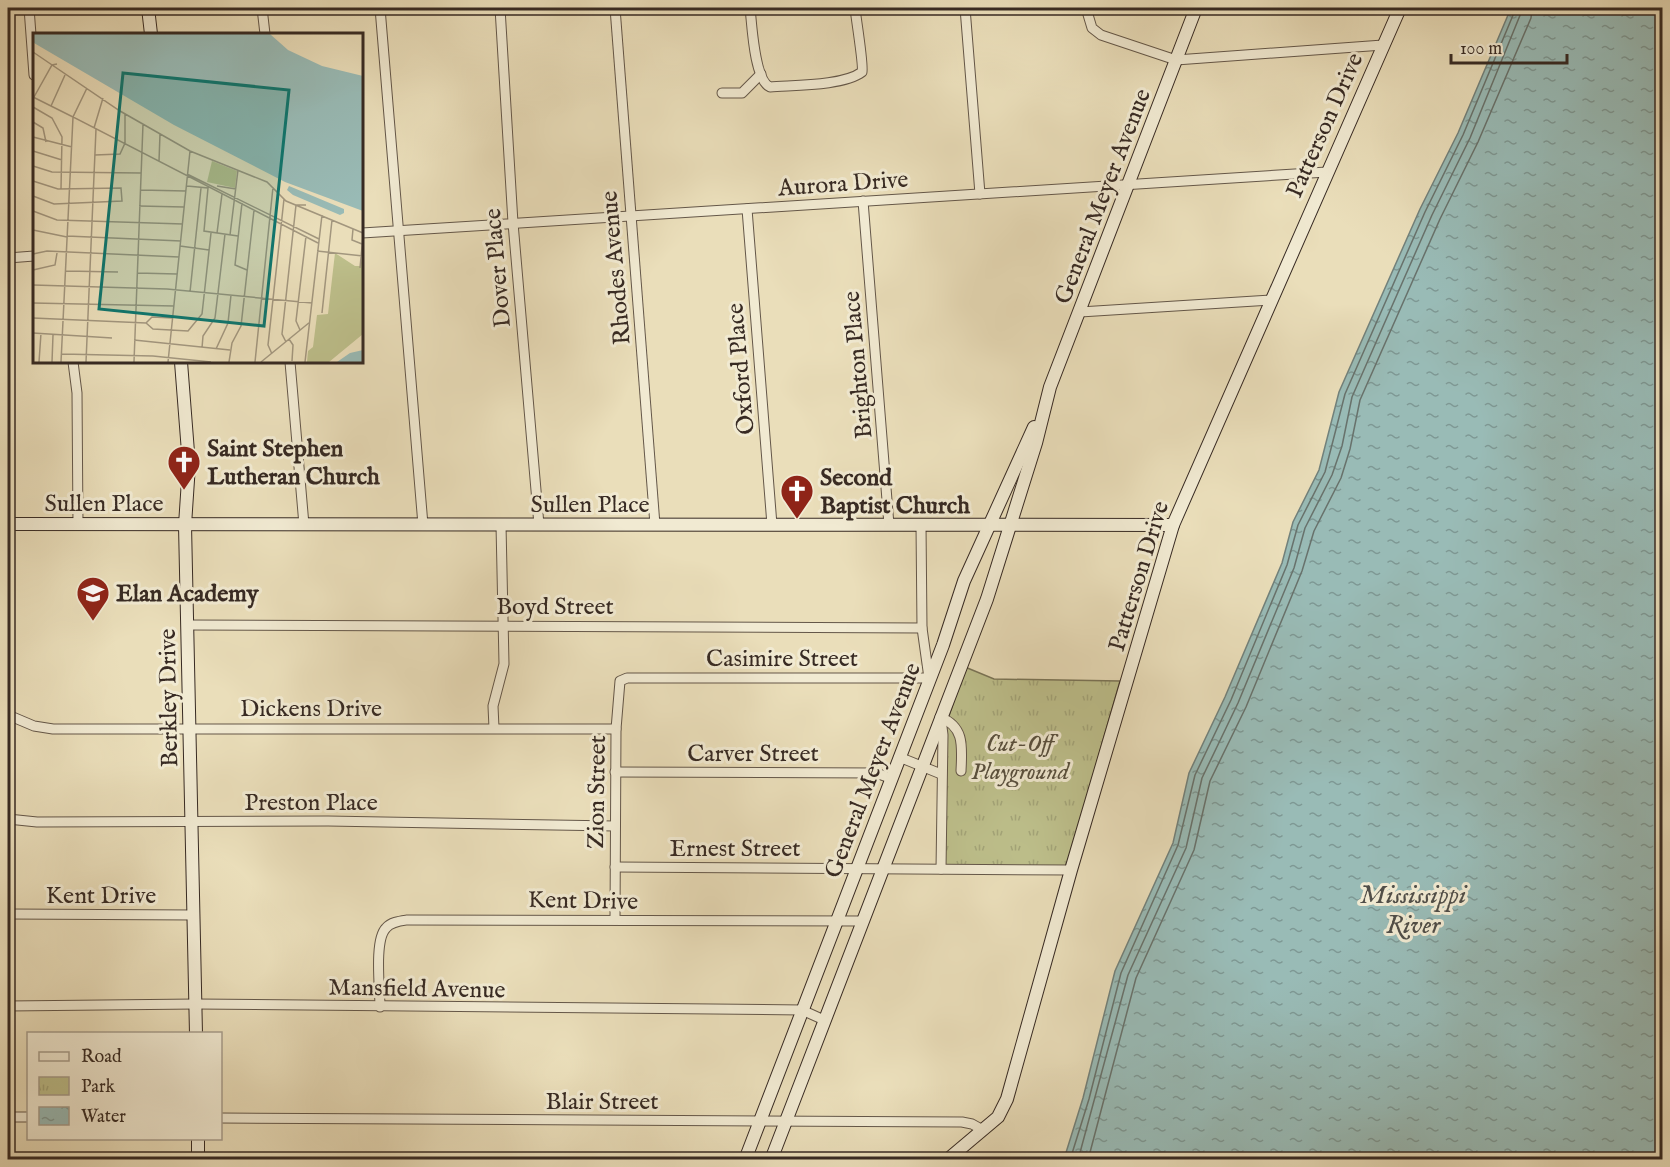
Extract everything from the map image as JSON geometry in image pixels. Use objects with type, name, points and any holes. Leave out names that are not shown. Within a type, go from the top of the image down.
[{"type":"street","points":[[29,8],[33,62]]},
{"type":"street","points":[[148,8],[151,33]]},
{"type":"street","points":[[262,8],[265,33]]},
{"type":"street","points":[[380,8],[423,525]]},
{"type":"street","name":"Dover Place","points":[[500,8],[513,222],[538,525]]},
{"type":"street","name":"Rhodes Avenue","points":[[615,8],[655,525]]},
{"type":"street","points":[[750,8],[754,51],[761,74],[766,85],[770,87],[851,78],[864,69],[858,47],[855,8]]},
{"type":"street","points":[[965,8],[981,194]]},
{"type":"street","points":[[1086,8],[1092,28],[1101,35],[1176,60],[1383,45]]},
{"type":"street","name":"General Meyer Avenue","points":[[746,1160],[858,868],[890,778],[943,645],[964,581],[1046,399],[1196,8]]},
{"type":"street","name":"Patterson Drive","points":[[947,1160],[998,1117],[1012,1086],[1071,870],[1173,525],[1400,8]]},
{"type":"street","points":[[722,93],[742,93],[761,74]]},
{"type":"street","name":"Aurora Drive","points":[[363,233],[1327,172]]},
{"type":"street","name":"Brighton Place","points":[[863,201],[889,525]]},
{"type":"street","name":"Oxford Place","points":[[747,209],[772,525]]},
{"type":"street","points":[[8,258],[33,256]]},
{"type":"street","points":[[1080,312],[1271,300]]},
{"type":"street","points":[[73,363],[77,393],[78,525]]},
{"type":"street","name":"Berkley Drive","points":[[181,363],[189,465],[185,525],[196,1032]]},
{"type":"street","points":[[290,363],[304,525]]},
{"type":"street","name":"General Meyer Avenue","points":[[771,1160],[963,656],[987,599],[1008,526],[1036,443],[1046,399]]},
{"type":"street","name":"Sullen Place","points":[[8,524],[1173,525]]},
{"type":"street","points":[[494,728],[493,706],[504,664],[501,525]]},
{"type":"street","points":[[921,525],[922,628],[929,678]]},
{"type":"street","name":"Boyd Street","points":[[188,625],[922,628]]},
{"type":"street","points":[[943,645],[963,656]]},
{"type":"street","name":"Casimire Street","points":[[634,678],[929,678]]},
{"type":"street","name":"Zion Street","points":[[615,920],[615,772],[618,684],[622,679],[634,678]]},
{"type":"street","name":"Dickens Drive","points":[[8,715],[34,726],[53,729],[616,729]]},
{"type":"street","points":[[940,717],[955,725],[959,731],[962,741],[961,771]]},
{"type":"street","points":[[940,717],[944,735],[941,774],[941,869]]},
{"type":"street","points":[[899,757],[941,774]]},
{"type":"street","name":"Carver Street","points":[[615,772],[876,773],[890,778]]},
{"type":"street","name":"Preston Place","points":[[8,819],[37,822],[615,826]]},
{"type":"street","name":"Ernest Street","points":[[615,867],[1071,870]]},
{"type":"street","name":"Kent Drive","points":[[8,914],[194,915]]},
{"type":"street","name":"Kent Drive","points":[[380,1007],[379,946],[382,933],[395,922],[431,918],[862,921]]},
{"type":"street","name":"Mansfield Avenue","points":[[8,1006],[196,1004],[802,1010],[824,1020]]},
{"type":"street","points":[[8,1117],[27,1117]]},
{"type":"street","name":"Blair Street","points":[[222,1118],[963,1122],[981,1129]]},
{"type":"street","points":[[198,1140],[198,1160]]},
{"type":"green space","name":"Cut-Off Playground","points":[[965,667],[994,679],[1120,681],[1067,867],[944,866],[946,725]]},
{"type":"water","name":"Mississippi River","points":[[1511,8],[1662,8],[1662,1159],[1064,1159],[1083,1098],[1115,971],[1173,843],[1189,773],[1225,697],[1282,563],[1293,522],[1319,470],[1339,392],[1420,209],[1458,133]]},
{"type":"place","name":"Saint Stephen Lutheran Church","points":[[184,491]]},
{"type":"place","name":"Second Baptist Church","points":[[797,520]]},
{"type":"place","name":"Elan Academy","points":[[93,622]]}]
